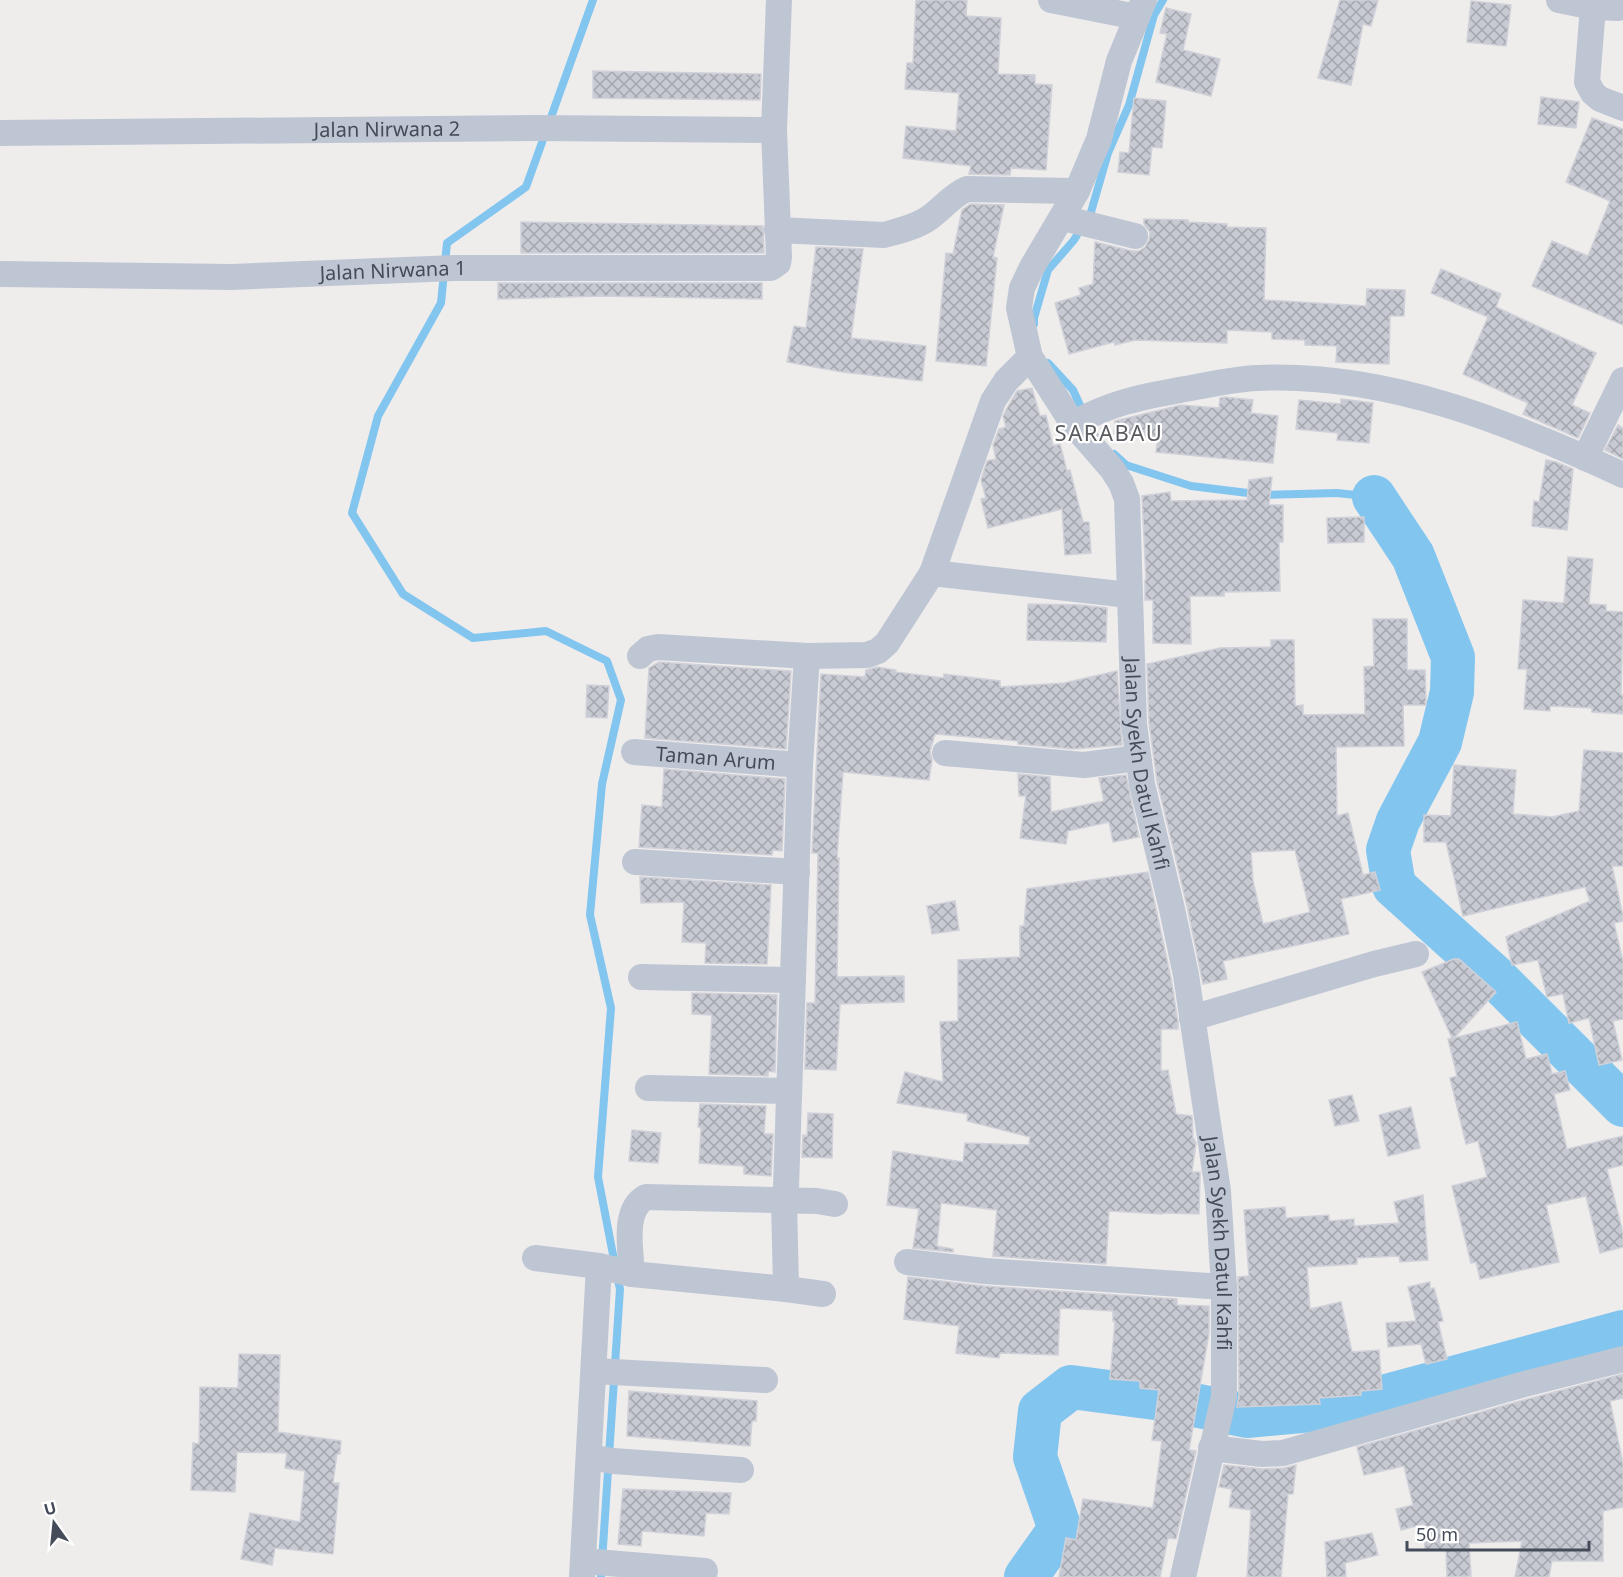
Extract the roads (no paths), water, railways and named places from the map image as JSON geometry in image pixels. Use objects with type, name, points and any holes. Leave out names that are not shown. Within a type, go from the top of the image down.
[{"type":"street","points":[[779,0],[774,130],[777,230],[884,235],[928,219],[959,192],[967,189],[1077,191]]},
{"type":"street","points":[[1051,0],[1140,8]]},
{"type":"street","points":[[1559,0],[1593,7],[1618,8],[1623,6]]},
{"type":"street","points":[[1593,7],[1587,82],[1593,93],[1600,99],[1623,108]]},
{"type":"street","name":"Jalan Syekh Datul Kahfi","points":[[1140,8],[1119,61],[1100,139],[1077,191],[1078,222],[1032,267],[1022,288],[1018,308],[1030,357],[1082,419],[1121,483],[1127,499],[1134,724],[1138,758],[1142,784],[1175,920],[1218,1191],[1224,1287],[1224,1396],[1183,1577]]},
{"type":"street","name":"Jalan Nirwana 2","points":[[0,133],[547,128],[774,130]]},
{"type":"street","points":[[1078,222],[1135,236]]},
{"type":"street","name":"Jalan Nirwana 1","points":[[0,274],[232,277],[445,269],[771,268],[778,263],[779,257],[777,230]]},
{"type":"street","points":[[640,656],[648,649],[658,647],[807,656],[867,655],[878,651],[888,643],[932,573],[993,401],[1006,381],[1030,357]]},
{"type":"street","points":[[1082,419],[1130,399],[1256,378],[1304,379],[1392,390],[1469,412],[1623,475]]},
{"type":"street","points":[[1585,458],[1623,380]]},
{"type":"street","points":[[932,573],[1129,595]]},
{"type":"street","points":[[786,1288],[784,1202],[800,765],[807,656]]},
{"type":"street","name":"Taman Arum","points":[[634,752],[800,765]]},
{"type":"street","points":[[945,753],[1084,765],[1138,758]]},
{"type":"street","points":[[635,862],[796,872]]},
{"type":"street","points":[[1192,1018],[1374,964],[1416,954]]},
{"type":"street","points":[[641,977],[793,980]]},
{"type":"street","points":[[648,1088],[789,1091]]},
{"type":"street","points":[[705,1571],[596,1566],[600,1459],[615,1270],[630,1233],[631,1219],[638,1204],[646,1197],[817,1201],[835,1204]]},
{"type":"street","points":[[535,1258],[615,1270],[823,1294]]},
{"type":"street","points":[[907,1262],[985,1271],[1224,1287]]},
{"type":"street","points":[[1212,1444],[1262,1454],[1283,1453],[1521,1385],[1623,1359]]},
{"type":"street","points":[[608,1372],[765,1380]]},
{"type":"street","points":[[600,1459],[741,1470]]},
{"type":"waterway","points":[[593,0],[526,187],[447,243],[441,303],[378,416],[352,513],[403,594],[473,638],[546,631],[607,661],[621,700],[602,784],[590,915],[611,1008],[598,1177],[615,1265]]},
{"type":"waterway","points":[[1034,324],[1048,270],[1074,240],[1091,212],[1108,153],[1129,105],[1154,15],[1163,0]]},
{"type":"waterway","points":[[1048,363],[1073,390],[1084,414]]},
{"type":"waterway","points":[[1114,454],[1126,465],[1191,486],[1264,495],[1337,493],[1374,497]]},
{"type":"waterway","points":[[1374,497],[1413,556],[1453,657],[1452,692],[1440,742],[1398,821],[1388,850],[1394,886],[1494,976],[1623,1105]]},
{"type":"waterway","points":[[601,1577],[620,1289],[617,1276]]},
{"type":"waterway","points":[[1026,1577],[1060,1529],[1035,1457],[1040,1411],[1071,1387],[1170,1400],[1247,1416],[1346,1407],[1623,1332]]},
{"type":"district","name":"SARABAU","points":[[1109,433]]}]
